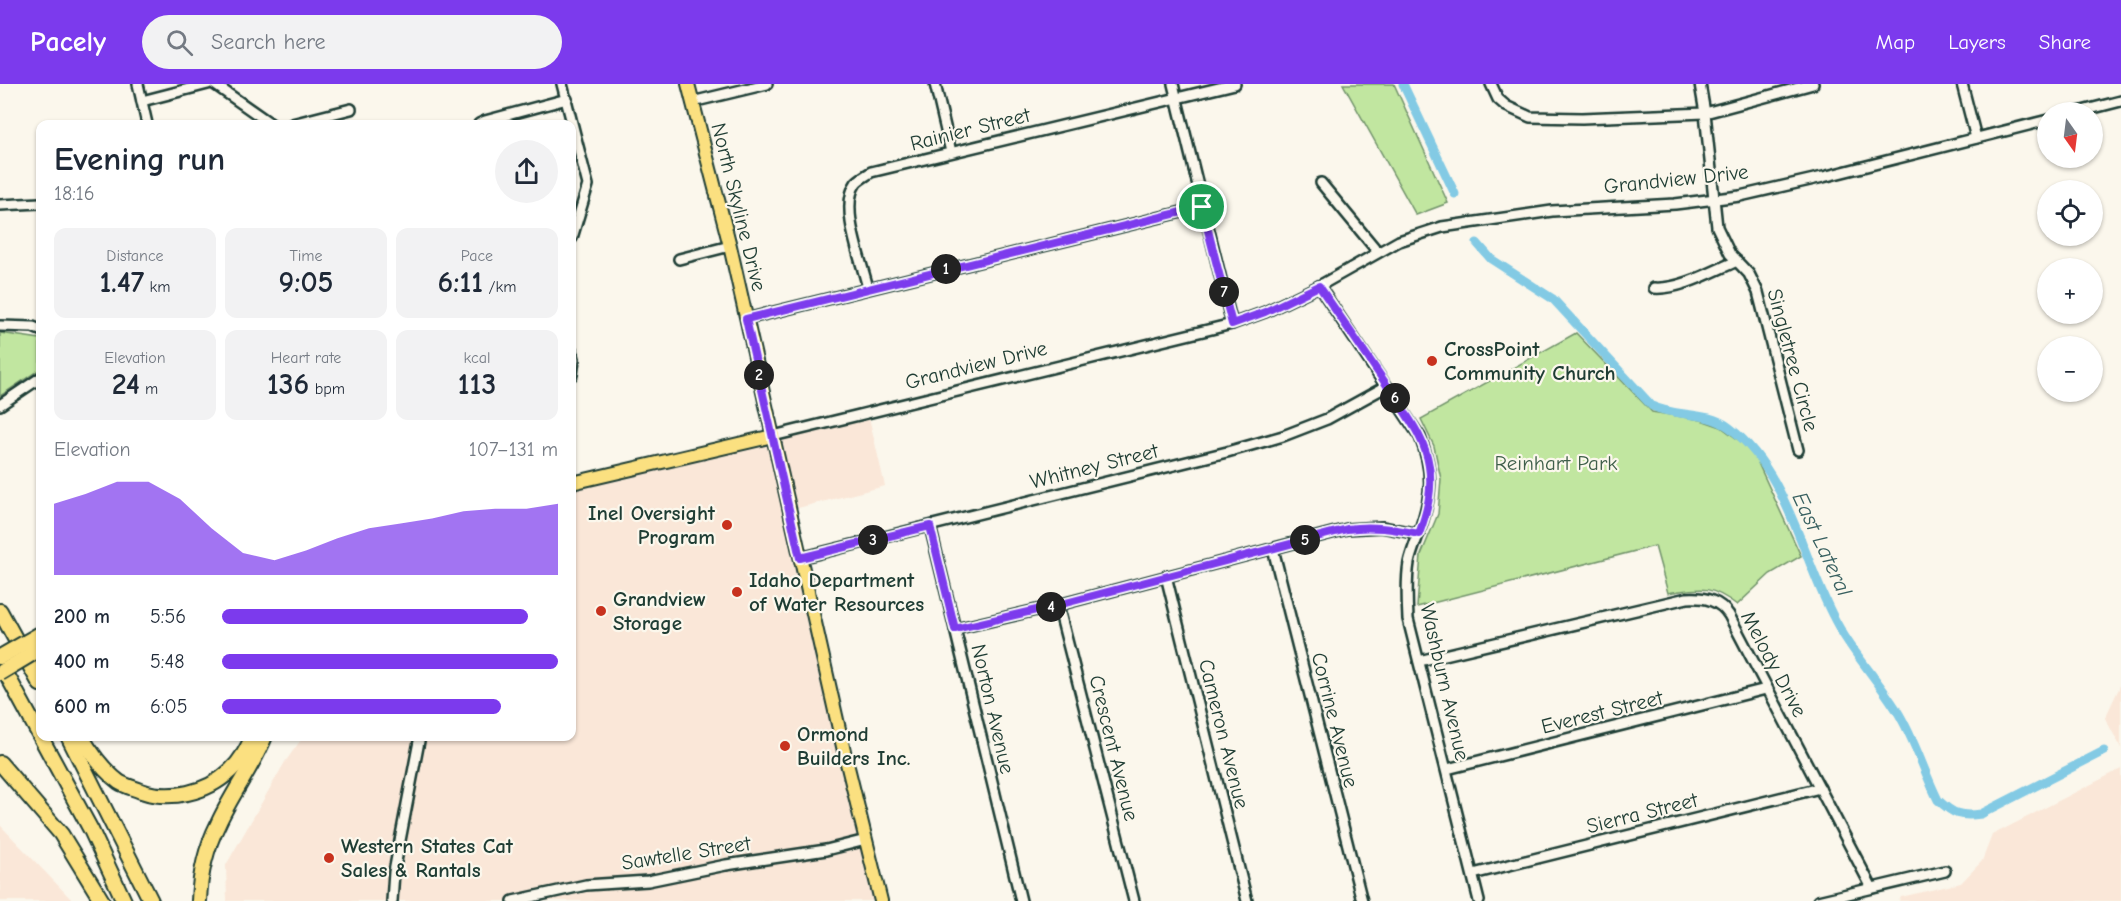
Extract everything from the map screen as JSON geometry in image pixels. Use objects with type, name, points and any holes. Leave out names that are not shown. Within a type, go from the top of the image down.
[{"type":"highway","points":[[2,614],[36,667]]},
{"type":"highway","points":[[2,614],[36,677]]},
{"type":"highway","points":[[0,657],[36,636]]},
{"type":"highway","points":[[0,673],[36,651]]},
{"type":"highway","points":[[0,662],[36,728]]},
{"type":"highway","points":[[43,741],[91,830],[124,901]]},
{"type":"highway","points":[[71,741],[151,901]]},
{"type":"highway","points":[[84,741],[94,758],[120,783],[154,795],[184,794],[212,785],[231,771],[244,755],[251,741]]},
{"type":"highway","points":[[199,901],[200,886],[218,823],[257,756],[263,741]]},
{"type":"highway","points":[[0,763],[61,834],[102,901]]},
{"type":"main road","name":"North Skyline Drive","points":[[688,84],[730,246],[800,558],[881,901]]},
{"type":"main road","name":"Grandview Drive","points":[[576,482],[772,436]]},
{"type":"street","points":[[138,84],[146,120]]},
{"type":"street","points":[[142,101],[208,84]]},
{"type":"street","points":[[214,84],[265,120]]},
{"type":"street","points":[[562,84],[572,120]]},
{"type":"street","points":[[692,102],[767,84]]},
{"type":"street","points":[[935,84],[951,152]]},
{"type":"street","points":[[1173,84],[1232,324]]},
{"type":"street","name":"Rainier Street","points":[[868,288],[849,213],[850,200],[856,183],[871,172],[1235,84]]},
{"type":"street","points":[[1491,84],[1498,99],[1506,106],[1530,117],[1615,117],[1705,112],[1814,84]]},
{"type":"street","name":"Singletree Circle","points":[[1700,84],[1717,227],[1722,241],[1749,274],[1758,292],[1798,450]]},
{"type":"street","points":[[1962,84],[1976,138]]},
{"type":"street","points":[[485,120],[567,99]]},
{"type":"street","points":[[2103,106],[2121,101]]},
{"type":"street","points":[[308,120],[351,109]]},
{"type":"street","name":"Grandview Drive","points":[[772,436],[1232,324],[1265,312],[1319,286],[1399,241],[1437,228],[1552,211],[1713,200],[1823,177],[2037,123]]},
{"type":"street","points":[[576,136],[588,185],[576,225]]},
{"type":"street","points":[[1321,183],[1378,252]]},
{"type":"street","points":[[0,205],[36,203]]},
{"type":"street","points":[[746,319],[1202,207]]},
{"type":"street","points":[[679,259],[730,246]]},
{"type":"street","points":[[1654,288],[1665,289],[1678,285],[1737,261]]},
{"type":"street","name":"Washburn Avenue","points":[[1319,286],[1420,437],[1429,467],[1431,487],[1429,504],[1409,563],[1408,619],[1479,901]]},
{"type":"street","points":[[0,326],[36,328]]},
{"type":"street","points":[[0,405],[36,381]]},
{"type":"street","name":"Whitney Street","points":[[800,558],[1283,436],[1327,419],[1387,386]]},
{"type":"street","name":"Norton Avenue","points":[[930,526],[1021,901]]},
{"type":"street","points":[[955,629],[1058,605],[1362,526],[1419,534]]},
{"type":"street","name":"Corrine Avenue","points":[[1273,549],[1362,901]]},
{"type":"street","name":"Cameron Avenue","points":[[1166,576],[1247,901]]},
{"type":"street","name":"Melody Drive","points":[[1419,661],[1636,609],[1688,598],[1708,599],[1725,608],[1872,888]]},
{"type":"street","name":"Crescent Avenue","points":[[1058,605],[1134,901]]},
{"type":"street","name":"Everest Street","points":[[1447,769],[1766,689]]},
{"type":"street","points":[[392,901],[394,872],[419,741]]},
{"type":"street","name":"Sierra Street","points":[[1473,873],[1820,788]]},
{"type":"street","name":"Sawtelle Street","points":[[513,901],[586,885],[648,881],[726,865],[826,850],[866,840]]},
{"type":"street","points":[[1818,901],[1946,870]]},
{"type":"shaded area","points":[[868,413],[885,486],[790,510],[881,901],[227,901],[226,865],[285,762],[300,741],[576,741],[576,482]]},
{"type":"shaded area","points":[[2121,684],[2121,748],[2105,718]]},
{"type":"shaded area","points":[[2121,769],[2121,901],[1899,901],[1901,897],[1961,883],[1982,861],[1992,835]]},
{"type":"shaded area","points":[[0,825],[73,901],[0,901]]},
{"type":"green space","points":[[1343,84],[1394,84],[1448,203],[1416,215]]},
{"type":"green space","points":[[0,333],[36,338],[36,372],[0,396]]},
{"type":"green space","name":"Reinhart Park","points":[[1576,333],[1652,412],[1701,420],[1721,427],[1752,450],[1801,556],[1770,574],[1737,605],[1719,594],[1704,589],[1668,593],[1655,546],[1417,607],[1421,555],[1438,514],[1441,479],[1434,446],[1421,419]]},
{"type":"waterway","name":"East Lateral","points":[[1403,84],[1455,194]]},
{"type":"waterway","name":"East Lateral","points":[[1477,243],[1491,259],[1553,299],[1652,406],[1721,422],[1749,446],[1779,490],[1839,627],[1902,720],[1938,800],[1943,805],[1962,815],[1981,814],[2104,751]]},
{"type":"place","name":"CrossPoint Community Church","points":[[1432,361]]},
{"type":"place","name":"Inel Oversight Program","points":[[727,525]]},
{"type":"place","name":"Idaho Department of Water Resources","points":[[737,592]]},
{"type":"place","name":"Grandview Storage","points":[[601,611]]},
{"type":"place","name":"Ormond Builders Inc.","points":[[785,746]]},
{"type":"place","name":"Western States Cat Sales & Rantals","points":[[329,858]]},
{"type":"route","points":[[1202,207],[1232,324],[1265,312],[1319,286],[1381,376],[1420,437],[1429,467],[1431,487],[1429,504],[1419,534],[1382,527],[1362,526],[1347,529],[1058,605],[955,629],[930,526],[800,558],[746,319],[1202,207]]}]
